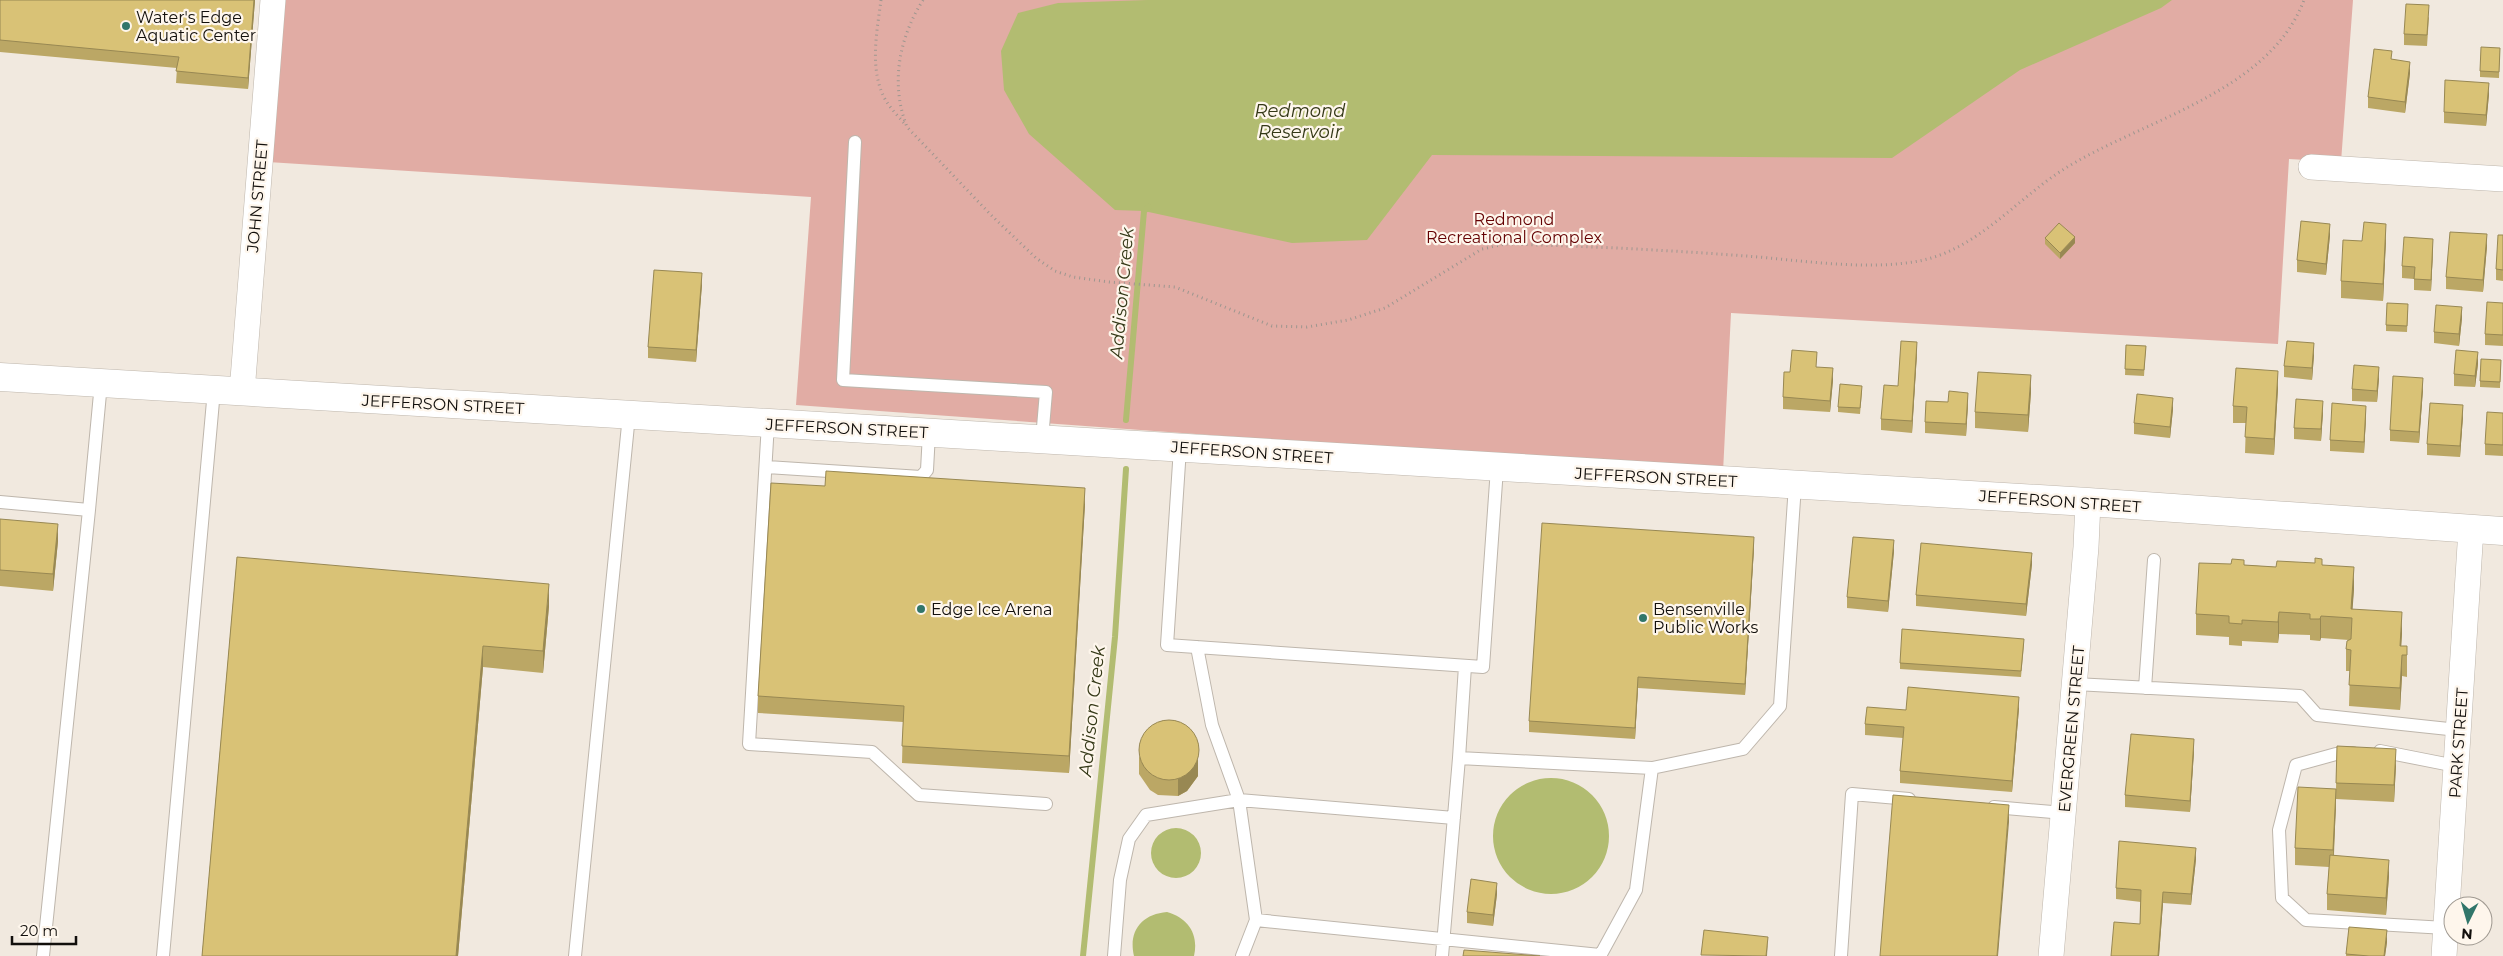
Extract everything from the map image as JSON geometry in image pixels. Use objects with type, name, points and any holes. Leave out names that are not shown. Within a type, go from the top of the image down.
[{"type":"street","name":"JOHN STREET","points":[[242,392],[273,0]]},
{"type":"street","points":[[2311,167],[2503,179]]},
{"type":"street","name":"JEFFERSON STREET","points":[[0,377],[2088,502],[2503,531]]},
{"type":"street","name":"EVERGREEN STREET","points":[[2051,956],[2088,502]]},
{"type":"street","name":"PARK STREET","points":[[2448,896],[2471,529]]},
{"type":"lane","points":[[855,142],[843,380],[1046,392],[1042,440]]},
{"type":"lane","points":[[43,956],[89,510],[100,383]]},
{"type":"lane","points":[[163,956],[214,390]]},
{"type":"lane","points":[[575,956],[629,415]]},
{"type":"lane","points":[[768,423],[749,744],[872,752],[919,795],[1046,804]]},
{"type":"lane","points":[[766,467],[920,477],[927,470],[930,433]]},
{"type":"lane","points":[[1180,448],[1167,645],[1465,666],[1483,667],[1497,468]]},
{"type":"lane","points":[[1459,758],[1652,768],[1743,749],[1780,706],[1795,485]]},
{"type":"lane","points":[[0,502],[89,510]]},
{"type":"lane","points":[[2144,688],[2154,560]]},
{"type":"lane","points":[[1197,647],[1212,725],[1239,800],[1256,920],[1242,956]]},
{"type":"lane","points":[[1442,956],[1465,666]]},
{"type":"lane","points":[[2074,684],[2300,696],[2317,715],[2458,730]]},
{"type":"lane","points":[[2443,928],[2306,920],[2282,898],[2279,830],[2296,764],[2336,754],[2383,751],[2456,766]]},
{"type":"lane","points":[[1256,920],[1444,941],[1600,955],[1636,890],[1652,768]]},
{"type":"lane","points":[[1841,956],[1852,794],[1919,800]]},
{"type":"lane","points":[[1114,956],[1120,880],[1129,840],[1146,815],[1239,800],[1454,818]]},
{"type":"lane","points":[[1977,805],[2064,813]]},
{"type":"path","points":[[881,0],[877,29],[876,72],[885,100],[907,127],[991,215],[1036,258],[1064,274],[1109,282],[1175,287],[1272,326],[1307,327],[1348,320],[1384,308],[1482,249],[1505,244],[1713,253],[1882,264],[1920,261],[1948,252],[1983,232],[2060,172],[2095,151],[2213,95],[2252,66],[2278,43],[2298,15],[2304,0]]},
{"type":"path","points":[[907,127],[900,109],[899,64],[910,21],[923,0]]},
{"type":"green space","name":"Redmond Recreational Complex","points":[[281,0],[2353,0],[2341,162],[2289,159],[2278,344],[1731,313],[1723,472],[796,405],[811,197],[268,162]]},
{"type":"water","name":"Redmond Reservoir","points":[[1147,0],[2172,0],[2161,8],[2020,70],[1892,158],[1432,155],[1367,240],[1292,243],[1144,211],[1115,210],[1029,134],[1004,90],[1001,51],[1018,13],[1058,3]]},
{"type":"water","points":[[1551,778],[1573,783],[1592,795],[1604,814],[1609,836],[1604,858],[1592,877],[1573,889],[1551,894],[1529,889],[1510,877],[1498,858],[1493,836],[1498,814],[1510,795],[1529,783]]},
{"type":"water","points":[[1176,828],[1186,830],[1194,835],[1199,843],[1201,853],[1199,863],[1194,871],[1186,876],[1176,878],[1166,876],[1158,871],[1153,863],[1151,853],[1153,843],[1158,835],[1166,830]]},
{"type":"water","points":[[1167,912],[1181,918],[1190,928],[1195,941],[1194,956],[1134,956],[1133,939],[1139,925],[1150,916]]},
{"type":"building","name":"Water's Edge Aquatic Center","points":[[0,0],[254,0],[248,78],[176,71],[179,57],[0,40]]},
{"type":"building","points":[[2406,4],[2429,5],[2427,35],[2404,34]]},
{"type":"building","points":[[2481,47],[2500,48],[2499,72],[2480,71]]},
{"type":"building","points":[[2374,49],[2392,51],[2391,59],[2410,62],[2405,102],[2368,97]]},
{"type":"building","points":[[2445,80],[2489,83],[2486,115],[2444,112]]},
{"type":"building","points":[[2301,221],[2330,224],[2326,264],[2297,260]]},
{"type":"building","points":[[2364,222],[2386,224],[2383,284],[2341,281],[2343,240],[2362,241]]},
{"type":"building","points":[[2059,223],[2075,237],[2060,253],[2045,238]]},
{"type":"building","points":[[2450,232],[2487,234],[2483,280],[2446,277]]},
{"type":"building","points":[[2498,235],[2503,235],[2503,270],[2496,269]]},
{"type":"building","points":[[2404,237],[2433,239],[2431,280],[2414,279],[2415,267],[2402,266]]},
{"type":"building","points":[[654,270],[702,273],[696,350],[648,347]]},
{"type":"building","points":[[2487,302],[2503,303],[2503,335],[2485,334]]},
{"type":"building","points":[[2387,303],[2408,304],[2407,326],[2386,325]]},
{"type":"building","points":[[2436,305],[2462,307],[2459,334],[2434,332]]},
{"type":"building","points":[[1901,341],[1917,342],[1912,421],[1881,419],[1884,385],[1898,386]]},
{"type":"building","points":[[2287,341],[2314,343],[2312,368],[2284,366]]},
{"type":"building","points":[[2126,345],[2146,346],[2144,370],[2125,369]]},
{"type":"building","points":[[1792,350],[1817,352],[1816,367],[1833,368],[1830,401],[1783,397],[1784,372],[1790,372]]},
{"type":"building","points":[[2456,350],[2478,352],[2475,376],[2454,374]]},
{"type":"building","points":[[2481,359],[2501,360],[2500,382],[2480,381]]},
{"type":"building","points":[[2354,365],[2379,367],[2377,391],[2352,389]]},
{"type":"building","points":[[2236,368],[2278,371],[2274,439],[2245,437],[2247,407],[2233,406]]},
{"type":"building","points":[[1978,372],[2031,375],[2028,415],[1975,412]]},
{"type":"building","points":[[2393,376],[2423,378],[2419,432],[2390,430]]},
{"type":"building","points":[[1840,384],[1862,386],[1860,408],[1838,407]]},
{"type":"building","points":[[1949,391],[1968,393],[1966,424],[1925,422],[1926,401],[1948,402]]},
{"type":"building","points":[[2137,394],[2173,398],[2170,427],[2134,423]]},
{"type":"building","points":[[2296,399],[2323,401],[2321,429],[2294,428]]},
{"type":"building","points":[[2332,403],[2366,406],[2364,442],[2330,440]]},
{"type":"building","points":[[2430,403],[2463,405],[2460,446],[2427,444]]},
{"type":"building","points":[[2487,412],[2503,413],[2503,445],[2485,444]]},
{"type":"building","name":"Edge Ice Arena","points":[[826,471],[1085,488],[1069,756],[902,746],[904,706],[758,696],[771,483],[825,486]]},
{"type":"building","points":[[0,519],[58,524],[53,574],[0,570]]},
{"type":"building","name":"Bensenville Public Works","points":[[1542,523],[1754,537],[1745,684],[1638,677],[1635,728],[1529,721]]},
{"type":"building","points":[[1853,537],[1894,540],[1888,601],[1847,597]]},
{"type":"building","points":[[1921,543],[2032,553],[2026,604],[1916,595]]},
{"type":"building","points":[[237,557],[549,584],[543,651],[483,646],[456,956],[202,956]]},
{"type":"building","points":[[2315,558],[2322,559],[2322,565],[2354,567],[2351,609],[2402,612],[2400,646],[2407,646],[2407,655],[2402,655],[2400,688],[2349,685],[2351,650],[2346,649],[2347,641],[2351,639],[2352,618],[2321,616],[2320,619],[2310,619],[2310,614],[2279,612],[2278,622],[2242,620],[2242,624],[2229,623],[2229,616],[2196,614],[2199,563],[2231,564],[2232,559],[2244,560],[2244,565],[2276,567],[2277,561],[2315,563]]},
{"type":"building","points":[[1902,629],[2024,639],[2021,671],[1900,663]]},
{"type":"building","points":[[1908,687],[2019,697],[2012,781],[1900,771],[1904,727],[1865,724],[1867,707],[1906,710]]},
{"type":"building","points":[[1169,720],[1186,725],[1194,733],[1199,750],[1194,767],[1186,775],[1169,780],[1152,775],[1144,767],[1139,750],[1144,733],[1152,725]]},
{"type":"building","points":[[2131,734],[2194,739],[2190,801],[2125,795]]},
{"type":"building","points":[[2337,746],[2396,749],[2394,785],[2336,783]]},
{"type":"building","points":[[2298,787],[2336,789],[2333,850],[2295,848]]},
{"type":"building","points":[[1893,795],[2009,805],[1997,956],[1880,956]]},
{"type":"building","points":[[2119,841],[2196,848],[2191,894],[2163,892],[2158,956],[2111,956],[2114,922],[2140,924],[2141,890],[2116,888]]},
{"type":"building","points":[[2330,855],[2389,860],[2386,898],[2327,894]]},
{"type":"building","points":[[1471,879],[1497,883],[1493,915],[1467,912]]},
{"type":"building","points":[[2349,927],[2387,930],[2384,956],[2346,954]]},
{"type":"building","points":[[1704,930],[1768,937],[1766,956],[1701,955]]},
{"type":"building","points":[[1464,950],[1540,956],[1463,956]]},
{"type":"waterway","name":"Addison Creek","points":[[1126,420],[1144,211],[1149,207]]},
{"type":"waterway","name":"Addison Creek","points":[[1083,956],[1115,637],[1126,469]]},
{"type":"place","name":"Water's Edge Aquatic Center","points":[[126,26]]},
{"type":"place","name":"Edge Ice Arena","points":[[921,609]]},
{"type":"place","name":"Bensenville Public Works","points":[[1643,618]]}]
